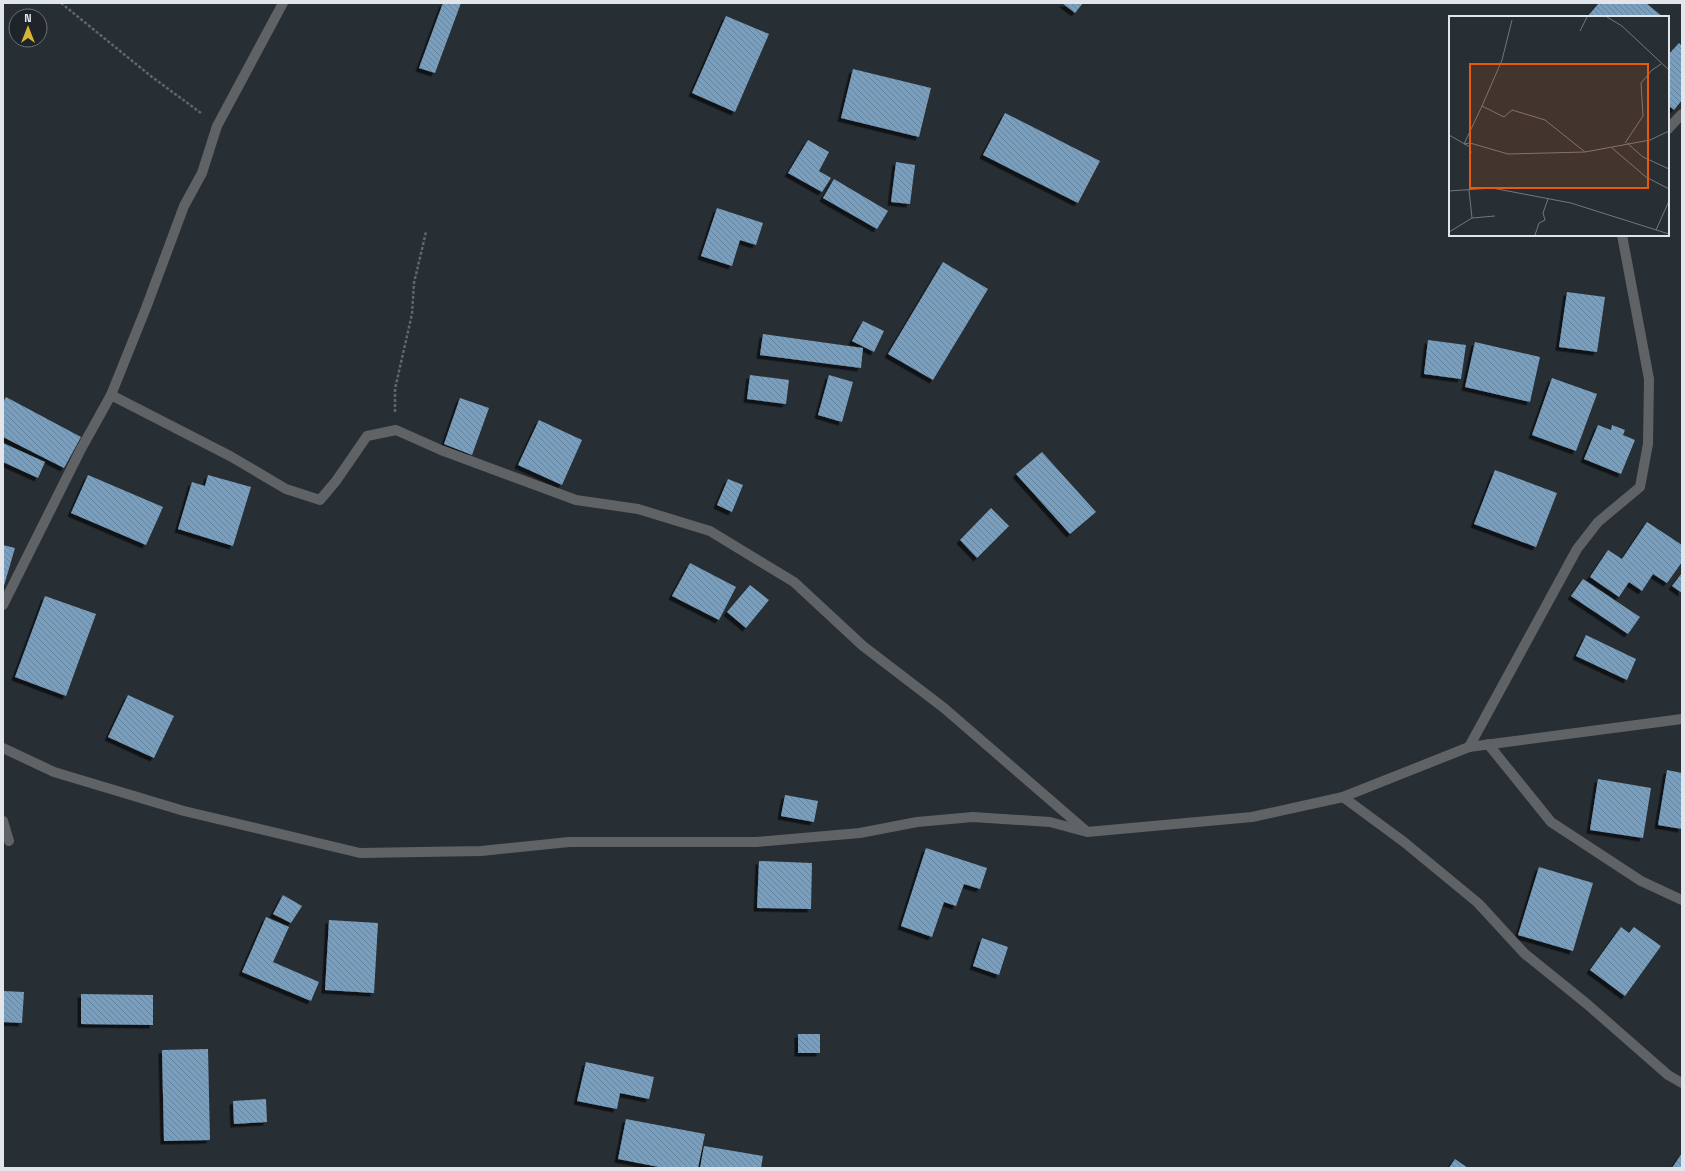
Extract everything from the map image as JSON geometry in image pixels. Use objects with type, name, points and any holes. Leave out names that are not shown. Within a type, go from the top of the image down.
[{"type":"street","points":[[3,605],[81,449],[111,395],[146,308],[184,206],[202,172],[217,126],[282,3]]},
{"type":"street","points":[[1669,128],[1682,114]]},
{"type":"street","points":[[1469,747],[1577,550],[1598,522],[1640,486],[1648,444],[1649,379],[1622,236]]},
{"type":"street","points":[[111,395],[230,456],[286,489],[320,500],[336,481],[367,436],[396,430],[441,450],[576,500],[638,509],[710,531],[794,582],[862,646],[944,708],[1086,832]]},
{"type":"street","points":[[3,748],[54,772],[184,811],[360,853],[481,850],[569,842],[756,842],[860,833],[917,822],[973,817],[1050,822],[1086,832],[1252,817],[1343,797],[1469,747],[1682,719]]},
{"type":"street","points":[[1488,744],[1551,822],[1641,881],[1682,900]]},
{"type":"street","points":[[1343,797],[1404,842],[1478,903],[1525,954],[1587,1004],[1668,1075],[1682,1083]]},
{"type":"street","points":[[3,821],[9,841]]},
{"type":"path","points":[[61,3],[152,77],[217,126]]},
{"type":"path","points":[[396,430],[394,389],[412,314],[414,283],[426,232]]},
{"type":"building","points":[[443,3],[461,3],[435,73],[419,68]]},
{"type":"building","points":[[1062,3],[1083,3],[1075,13]]},
{"type":"building","points":[[1599,3],[1646,3],[1662,16],[1588,16]]},
{"type":"building","points":[[726,16],[769,34],[735,112],[692,93]]},
{"type":"building","points":[[1679,43],[1682,46],[1682,100],[1674,110],[1669,106],[1669,54]]},
{"type":"building","points":[[853,69],[931,88],[919,137],[841,118]]},
{"type":"building","points":[[1005,113],[1100,161],[1078,203],[983,155]]},
{"type":"building","points":[[808,140],[829,152],[819,171],[831,178],[822,192],[788,173]]},
{"type":"building","points":[[896,162],[915,165],[910,204],[891,202]]},
{"type":"building","points":[[834,179],[888,211],[877,229],[823,198]]},
{"type":"building","points":[[717,208],[763,223],[756,245],[740,240],[732,266],[701,256]]},
{"type":"building","points":[[943,262],[988,289],[933,380],[888,354]]},
{"type":"building","points":[[1567,292],[1605,297],[1597,352],[1559,347]]},
{"type":"building","points":[[863,321],[884,331],[874,352],[852,341]]},
{"type":"building","points":[[763,334],[863,348],[861,368],[760,355]]},
{"type":"building","points":[[1428,340],[1466,345],[1461,379],[1424,374]]},
{"type":"building","points":[[1475,342],[1540,357],[1530,402],[1465,387]]},
{"type":"building","points":[[750,375],[789,380],[786,404],[747,399]]},
{"type":"building","points":[[829,375],[853,382],[842,422],[818,415]]},
{"type":"building","points":[[1552,378],[1597,394],[1576,451],[1532,435]]},
{"type":"building","points":[[6,397],[81,437],[64,468],[3,437],[3,402]]},
{"type":"building","points":[[460,398],[489,408],[472,455],[444,444]]},
{"type":"building","points":[[539,420],[582,440],[562,485],[518,465]]},
{"type":"building","points":[[1598,425],[1611,430],[1612,425],[1625,430],[1623,435],[1635,440],[1621,474],[1584,459]]},
{"type":"building","points":[[3,443],[45,462],[38,478],[3,462]]},
{"type":"building","points":[[1042,452],[1096,512],[1070,534],[1016,474]]},
{"type":"building","points":[[1495,470],[1557,493],[1536,547],[1474,524]]},
{"type":"building","points":[[88,475],[163,507],[146,545],[71,513]]},
{"type":"building","points":[[208,475],[251,487],[233,546],[178,529],[192,482],[205,486]]},
{"type":"building","points":[[728,479],[743,485],[732,512],[717,505]]},
{"type":"building","points":[[991,508],[1009,526],[977,558],[960,540]]},
{"type":"building","points":[[1647,522],[1682,545],[1682,562],[1667,583],[1653,574],[1642,591],[1629,582],[1619,597],[1590,577],[1608,550],[1622,559]]},
{"type":"building","points":[[3,545],[15,548],[3,589]]},
{"type":"building","points":[[690,563],[736,587],[719,620],[672,596]]},
{"type":"building","points":[[1682,573],[1682,593],[1672,586]]},
{"type":"building","points":[[1583,579],[1640,617],[1628,634],[1571,596]]},
{"type":"building","points":[[750,585],[769,600],[746,628],[727,612]]},
{"type":"building","points":[[45,596],[96,614],[66,696],[15,677]]},
{"type":"building","points":[[1586,635],[1636,659],[1627,680],[1576,656]]},
{"type":"building","points":[[128,695],[174,716],[154,758],[108,737]]},
{"type":"building","points":[[1667,770],[1682,773],[1682,829],[1658,825]]},
{"type":"building","points":[[1598,779],[1651,788],[1643,838],[1590,830]]},
{"type":"building","points":[[785,795],[818,801],[814,822],[781,816]]},
{"type":"building","points":[[926,848],[987,868],[980,889],[964,884],[956,906],[944,902],[932,937],[901,926]]},
{"type":"building","points":[[759,861],[812,863],[811,909],[757,908]]},
{"type":"building","points":[[1539,867],[1593,883],[1573,951],[1518,935]]},
{"type":"building","points":[[283,895],[302,906],[291,923],[273,914]]},
{"type":"building","points":[[266,917],[289,927],[273,962],[319,982],[311,1001],[242,972]]},
{"type":"building","points":[[329,920],[378,923],[374,993],[325,990]]},
{"type":"building","points":[[1621,927],[1629,933],[1634,927],[1661,946],[1625,996],[1590,970]]},
{"type":"building","points":[[982,938],[1008,947],[999,975],[973,966]]},
{"type":"building","points":[[3,991],[24,992],[22,1023],[3,1022]]},
{"type":"building","points":[[81,994],[153,995],[153,1025],[81,1024]]},
{"type":"building","points":[[798,1034],[820,1034],[820,1053],[798,1053]]},
{"type":"building","points":[[208,1049],[210,1140],[164,1141],[162,1050]]},
{"type":"building","points":[[586,1062],[654,1077],[649,1099],[620,1093],[617,1109],[577,1101]]},
{"type":"building","points":[[266,1099],[267,1122],[234,1124],[233,1101]]},
{"type":"building","points":[[626,1119],[705,1134],[698,1168],[664,1168],[618,1159]]},
{"type":"building","points":[[704,1146],[763,1156],[761,1168],[700,1168]]},
{"type":"building","points":[[1682,1153],[1682,1168],[1672,1168]]},
{"type":"building","points":[[1455,1159],[1468,1168],[1449,1168]]}]
